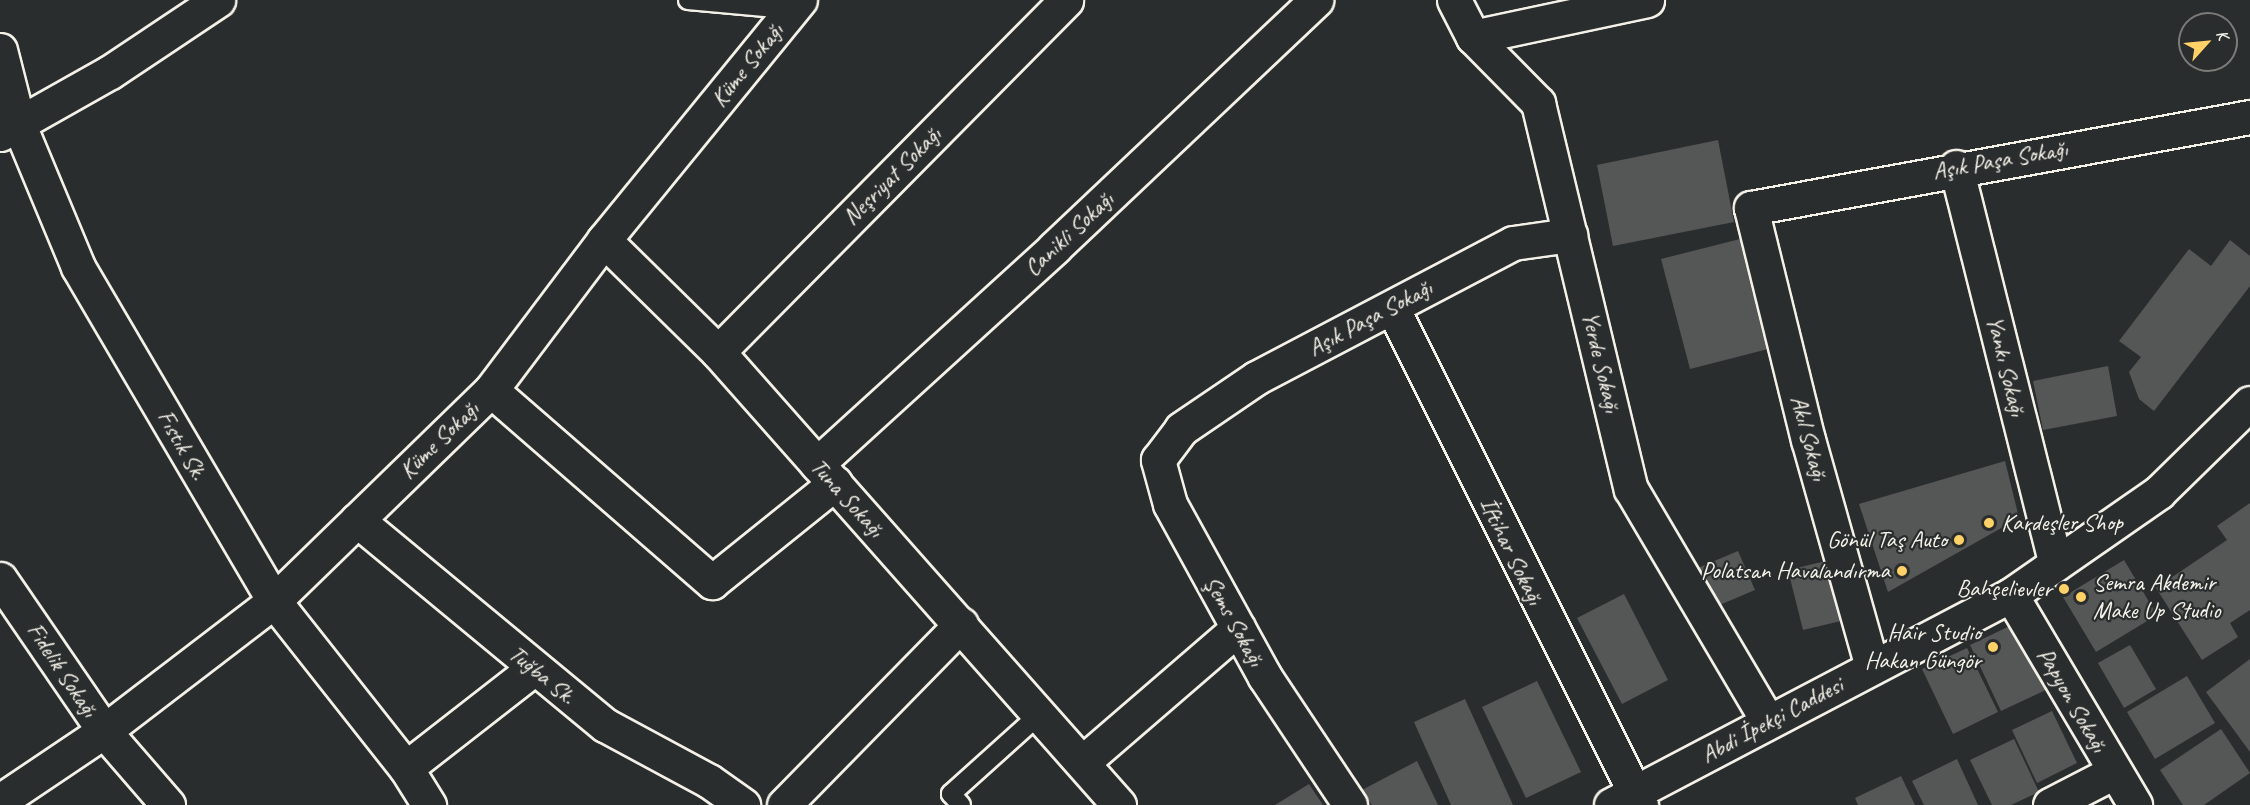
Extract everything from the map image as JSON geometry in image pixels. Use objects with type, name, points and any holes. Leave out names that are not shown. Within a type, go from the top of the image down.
[{"type":"street","points":[[10,130],[218,0]]},
{"type":"street","name":"Neşriyat Sokağı","points":[[718,352],[1066,0]]},
{"type":"street","name":"Canikli Sokağı","points":[[491,390],[712,582],[826,474],[1054,248],[1317,0]]},
{"type":"street","name":"Yerde Sokağı","points":[[1454,0],[1473,37],[1538,104],[1631,489],[1768,722]]},
{"type":"street","points":[[1473,37],[1647,0]]},
{"type":"street","name":"Küme Sokağı","points":[[0,801],[104,731],[274,601],[491,390],[604,240],[794,8]]},
{"type":"street","name":"Fıstık Sk.","points":[[0,50],[10,130],[78,267],[274,601],[406,768],[429,805]]},
{"type":"street","name":"Aşık Paşa Sokağı","points":[[1751,208],[1956,168],[2250,117]]},
{"type":"street","name":"Yankı Sokağı","points":[[1956,168],[2056,564]]},
{"type":"street","name":"Akıl Sokağı","points":[[1751,208],[1808,440],[1872,668]]},
{"type":"street","name":"Aşık Paşa Sokağı","points":[[1181,429],[1256,378],[1513,243],[1570,235]]},
{"type":"street","name":"Tuna Sokağı","points":[[604,240],[718,352],[1119,805]]},
{"type":"street","name":"İftihar Sokağı","points":[[1392,307],[1629,801]]},
{"type":"street","name":"Abdi İpekçi Caddesi","points":[[1629,801],[1768,722],[2011,595],[2159,492],[2250,403]]},
{"type":"street","name":"Şems Sokağı","points":[[1181,429],[1158,460],[1170,504],[1265,677],[1350,805]]},
{"type":"street","name":"Tuğba Sk.","points":[[357,520],[534,669],[605,725],[709,781],[744,805]]},
{"type":"street","name":"Fidelik Sokağı","points":[[0,579],[104,731],[168,805]]},
{"type":"street","name":"Papyon Sokağı","points":[[2011,595],[2135,805]]},
{"type":"street","points":[[784,805],[961,624]]},
{"type":"street","points":[[1083,762],[1238,628]]},
{"type":"street","points":[[406,768],[534,669]]},
{"type":"street","points":[[2050,805],[2114,771]]},
{"type":"lane","points":[[688,0],[794,8]]},
{"type":"lane","points":[[961,805],[951,794],[1040,714]]},
{"type":"building","points":[[1718,140],[1734,222],[1613,246],[1597,165]]},
{"type":"building","points":[[1744,238],[1772,348],[1690,369],[1661,259]]},
{"type":"building","points":[[2230,240],[2250,256],[2250,286],[2154,411],[2139,399],[2129,372],[2141,357],[2119,341],[2189,249],[2211,266]]},
{"type":"building","points":[[2108,366],[2117,416],[2043,430],[2033,381]]},
{"type":"building","points":[[2005,461],[2019,518],[1888,592],[1859,504]]},
{"type":"building","points":[[2250,503],[2250,610],[2230,623],[2238,637],[2202,660],[2156,588],[2227,540],[2217,526]]},
{"type":"building","points":[[1738,551],[1755,590],[1710,609],[1693,570]]},
{"type":"building","points":[[2124,560],[2157,615],[2096,652],[2063,597]]},
{"type":"building","points":[[1826,561],[1841,621],[1803,630],[1788,570]]},
{"type":"building","points":[[1624,594],[1668,680],[1622,704],[1577,618]]},
{"type":"building","points":[[2018,622],[2050,688],[2001,711],[1970,645]]},
{"type":"building","points":[[2130,645],[2156,689],[2124,708],[2098,663]]},
{"type":"building","points":[[1967,648],[1998,712],[1953,734],[1922,669]]},
{"type":"building","points":[[2250,659],[2250,752],[2206,692]]},
{"type":"building","points":[[2187,676],[2215,723],[2155,759],[2127,712]]},
{"type":"building","points":[[1537,681],[1581,772],[1526,798],[1482,707]]},
{"type":"building","points":[[1465,699],[1513,805],[1451,805],[1414,722]]},
{"type":"building","points":[[2052,711],[2077,763],[2037,783],[2012,730]]},
{"type":"building","points":[[2221,729],[2250,773],[2204,805],[2183,805],[2160,770]]},
{"type":"building","points":[[2014,739],[2039,792],[2011,805],[1992,805],[1970,760]]},
{"type":"building","points":[[1957,759],[1978,805],[1924,805],[1912,781]]},
{"type":"building","points":[[1417,761],[1438,805],[1372,805],[1362,790]]},
{"type":"building","points":[[1901,776],[1915,805],[1858,805],[1855,798]]},
{"type":"building","points":[[1309,784],[1323,805],[1275,805]]},
{"type":"place","name":"Kardeşler Shop","points":[[1989,523]]},
{"type":"place","name":"Gönül Taş Auto","points":[[1959,540]]},
{"type":"place","name":"Polatsan Havalandırma","points":[[1902,571]]},
{"type":"place","name":"Bahçelievler","points":[[2064,589]]},
{"type":"place","name":"Semra Akdemir Make Up Studio","points":[[2081,597]]},
{"type":"place","name":"Hair Studio Hakan Güngör","points":[[1993,647]]}]
